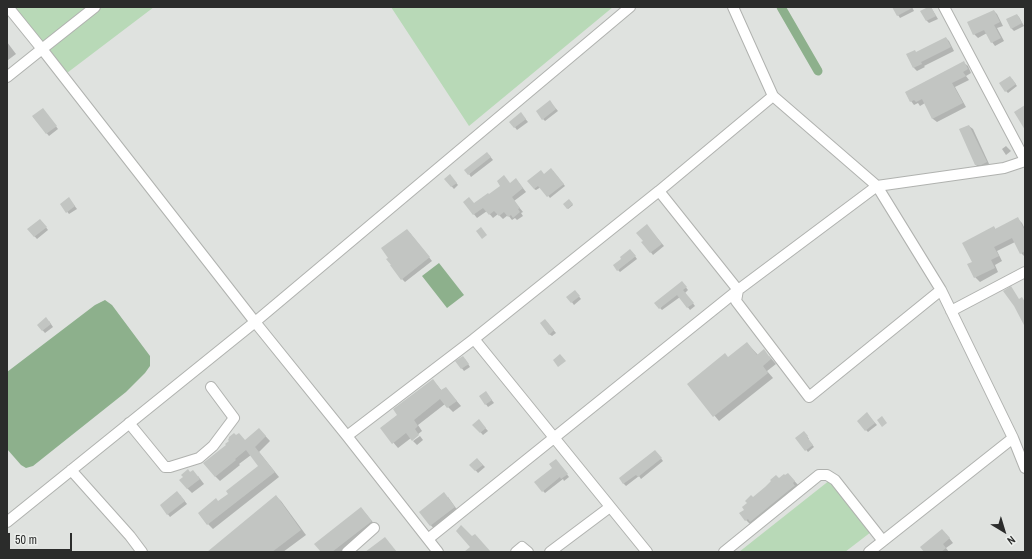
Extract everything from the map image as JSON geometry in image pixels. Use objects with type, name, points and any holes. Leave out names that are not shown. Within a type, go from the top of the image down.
[{"type":"street","points":[[8,7],[255,322],[438,552]]},
{"type":"street","points":[[7,77],[95,7]]},
{"type":"street","points":[[7,522],[255,322],[630,7]]},
{"type":"street","points":[[733,7],[773,96],[877,186],[941,290],[1013,438],[1025,468]]},
{"type":"street","points":[[428,538],[738,290],[877,186],[1004,168],[1025,161],[944,7]]},
{"type":"street","points":[[347,436],[474,338],[658,191],[773,96]]},
{"type":"street","points":[[658,191],[738,290]]},
{"type":"street","points":[[951,310],[1025,272]]},
{"type":"street","points":[[738,290],[736,300],[810,397],[941,290]]},
{"type":"street","points":[[474,338],[645,551]]},
{"type":"street","points":[[129,423],[165,467],[170,467],[198,458],[213,446],[234,418],[211,387]]},
{"type":"street","points":[[869,552],[1013,438]]},
{"type":"street","points":[[71,470],[130,536],[142,552]]},
{"type":"street","points":[[724,552],[819,475],[827,474],[835,480],[883,541]]},
{"type":"street","points":[[550,552],[610,507]]},
{"type":"street","points":[[347,552],[374,528]]},
{"type":"street","points":[[516,552],[522,546],[528,552]]},
{"type":"shaded area","points":[[8,7],[154,7],[63,76]]},
{"type":"shaded area","points":[[391,7],[613,7],[469,126]]},
{"type":"shaded area","points":[[439,263],[464,295],[447,308],[422,276]]},
{"type":"shaded area","points":[[105,300],[112,305],[150,356],[150,366],[126,392],[33,466],[26,468],[21,465],[7,449],[7,372],[95,305]]},
{"type":"shaded area","points":[[830,480],[871,532],[845,552],[739,552]]},
{"type":"building","points":[[892,7],[914,7],[897,16]]},
{"type":"building","points":[[931,7],[936,16],[926,21],[920,11]]},
{"type":"building","points":[[994,10],[1000,22],[994,25],[1001,38],[991,43],[984,30],[973,35],[967,22]]},
{"type":"building","points":[[1017,14],[1022,23],[1011,29],[1006,19]]},
{"type":"building","points":[[946,37],[951,47],[921,62],[922,64],[913,68],[906,54],[915,50],[916,52]]},
{"type":"building","points":[[964,61],[968,69],[963,72],[966,76],[952,83],[963,103],[932,119],[922,99],[916,102],[914,100],[910,102],[905,92]]},
{"type":"building","points":[[1010,76],[1016,84],[1005,92],[999,83]]},
{"type":"building","points":[[550,100],[556,109],[542,120],[536,111]]},
{"type":"building","points":[[1025,105],[1025,130],[1014,112]]},
{"type":"building","points":[[43,108],[57,126],[46,134],[32,116]]},
{"type":"building","points":[[521,112],[526,119],[514,128],[509,122]]},
{"type":"building","points":[[969,125],[987,162],[981,165],[975,165],[959,129]]},
{"type":"building","points":[[487,152],[491,157],[468,175],[464,170]]},
{"type":"building","points":[[551,168],[564,184],[547,197],[538,186],[534,189],[527,181],[541,170],[544,174]]},
{"type":"building","points":[[450,174],[457,183],[451,187],[444,179]]},
{"type":"building","points":[[504,175],[510,183],[516,178],[523,188],[512,197],[520,208],[518,209],[520,212],[513,218],[511,215],[508,217],[504,212],[499,216],[494,211],[489,215],[483,208],[473,215],[463,202],[469,197],[474,203],[488,193],[489,194],[500,186],[497,181]]},
{"type":"building","points":[[69,197],[75,206],[66,213],[60,204]]},
{"type":"building","points":[[569,199],[573,204],[567,209],[563,204]]},
{"type":"building","points":[[1018,217],[1025,231],[1025,251],[1020,254],[1012,238],[994,247],[999,256],[991,260],[995,268],[974,278],[967,264],[972,262],[962,243],[994,226],[995,229]]},
{"type":"building","points":[[40,219],[47,227],[34,237],[27,229]]},
{"type":"building","points":[[647,224],[662,244],[650,253],[636,233]]},
{"type":"building","points":[[481,227],[487,235],[482,239],[476,231]]},
{"type":"building","points":[[407,229],[430,257],[401,280],[386,259],[388,258],[381,248]]},
{"type":"building","points":[[630,249],[636,256],[617,271],[613,265]]},
{"type":"building","points":[[682,281],[687,287],[683,290],[694,303],[687,308],[677,295],[659,309],[654,303]]},
{"type":"building","points":[[1011,286],[1019,299],[1022,297],[1025,302],[1025,327],[1014,306],[1003,291]]},
{"type":"building","points":[[575,290],[580,296],[571,303],[566,297]]},
{"type":"building","points":[[46,317],[51,324],[42,331],[37,325]]},
{"type":"building","points":[[545,319],[554,330],[549,335],[540,323]]},
{"type":"building","points":[[747,342],[757,355],[764,349],[771,359],[763,366],[768,373],[713,417],[687,384],[725,353],[728,357]]},
{"type":"building","points":[[560,354],[566,361],[558,367],[553,360]]},
{"type":"building","points":[[463,356],[469,364],[461,369],[455,361]]},
{"type":"building","points":[[433,379],[441,390],[446,387],[457,401],[447,408],[440,399],[414,420],[418,426],[415,429],[419,435],[412,441],[406,433],[392,444],[380,428],[397,415],[393,409]]},
{"type":"building","points":[[486,391],[492,400],[485,405],[479,396]]},
{"type":"building","points":[[867,412],[875,423],[865,431],[857,421]]},
{"type":"building","points":[[882,416],[887,423],[882,427],[877,420]]},
{"type":"building","points":[[479,419],[486,428],[480,433],[472,425]]},
{"type":"building","points":[[259,428],[266,436],[255,447],[275,472],[207,525],[198,513],[216,498],[218,501],[228,494],[226,491],[258,466],[246,450],[215,477],[203,463],[226,445],[225,444],[229,441],[229,437],[234,433],[236,435],[239,433],[245,440]]},
{"type":"building","points":[[804,431],[813,445],[805,451],[795,438]]},
{"type":"building","points":[[655,450],[662,458],[638,477],[636,475],[623,484],[619,478]]},
{"type":"building","points":[[477,458],[483,465],[475,471],[469,465]]},
{"type":"building","points":[[556,459],[568,474],[561,479],[560,477],[542,492],[534,482],[552,468],[549,464]]},
{"type":"building","points":[[188,469],[190,472],[193,470],[200,479],[187,489],[179,480],[183,477],[181,475]]},
{"type":"building","points":[[788,473],[795,481],[793,483],[795,486],[750,522],[748,519],[745,521],[739,513],[744,510],[742,507],[747,503],[745,501],[751,495],[753,497],[765,487],[776,475],[779,478]]},
{"type":"building","points":[[177,491],[185,501],[167,515],[160,505]]},
{"type":"building","points":[[444,492],[455,507],[430,526],[419,512]]},
{"type":"building","points":[[276,495],[301,530],[272,552],[207,552]]},
{"type":"building","points":[[361,507],[372,521],[332,552],[321,552],[314,544]]},
{"type":"building","points":[[461,525],[472,536],[475,534],[491,552],[464,552],[470,547],[456,531]]},
{"type":"building","points":[[942,529],[950,538],[943,544],[946,548],[941,552],[924,552],[920,547]]},
{"type":"building","points":[[385,537],[397,552],[365,552]]},
{"type":"waterway","points":[[781,7],[818,71]]}]
